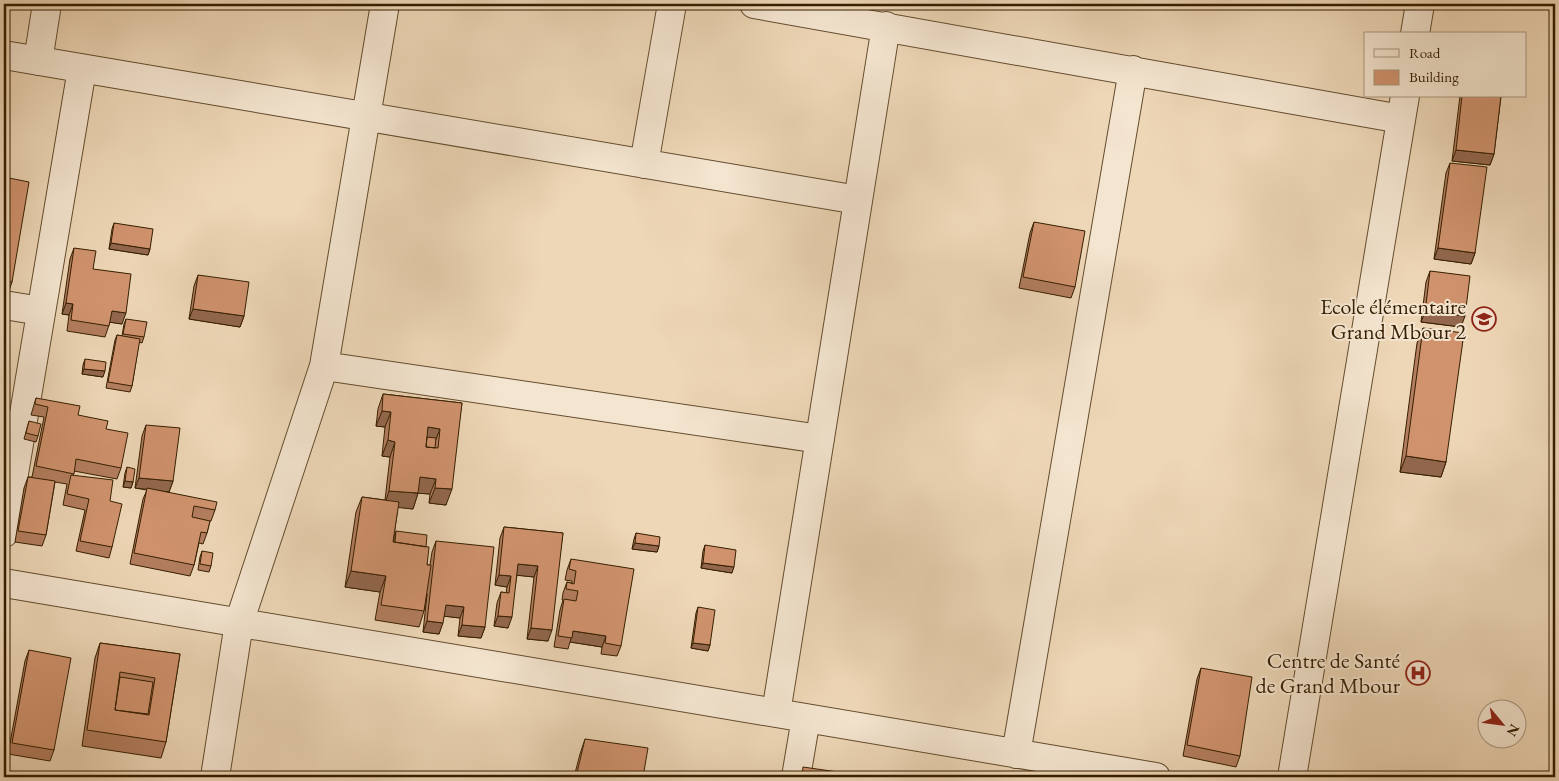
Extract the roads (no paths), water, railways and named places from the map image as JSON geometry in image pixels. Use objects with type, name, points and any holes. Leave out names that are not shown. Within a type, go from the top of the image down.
[{"type":"street","points":[[38,61],[47,4]]},
{"type":"street","points":[[216,777],[239,623],[324,366],[385,4]]},
{"type":"street","points":[[644,164],[672,4]]},
{"type":"street","points":[[754,4],[1133,70],[1403,107],[1292,777]]},
{"type":"street","points":[[1415,32],[1420,4]]},
{"type":"street","points":[[776,713],[886,26]]},
{"type":"street","points":[[4,55],[858,200]]},
{"type":"street","points":[[4,533],[82,68]]},
{"type":"street","points":[[1016,754],[1133,70]]},
{"type":"street","points":[[4,305],[41,311]]},
{"type":"street","points":[[324,366],[820,439]]},
{"type":"street","points":[[4,583],[1016,754],[1046,768],[1156,777]]},
{"type":"street","points":[[796,777],[806,718]]},
{"type":"place","name":"Ecole élémentaire Grand Mbour 2","points":[[1484,319]]},
{"type":"place","name":"Centre de Santé de Grand Mbour","points":[[1418,673]]}]
